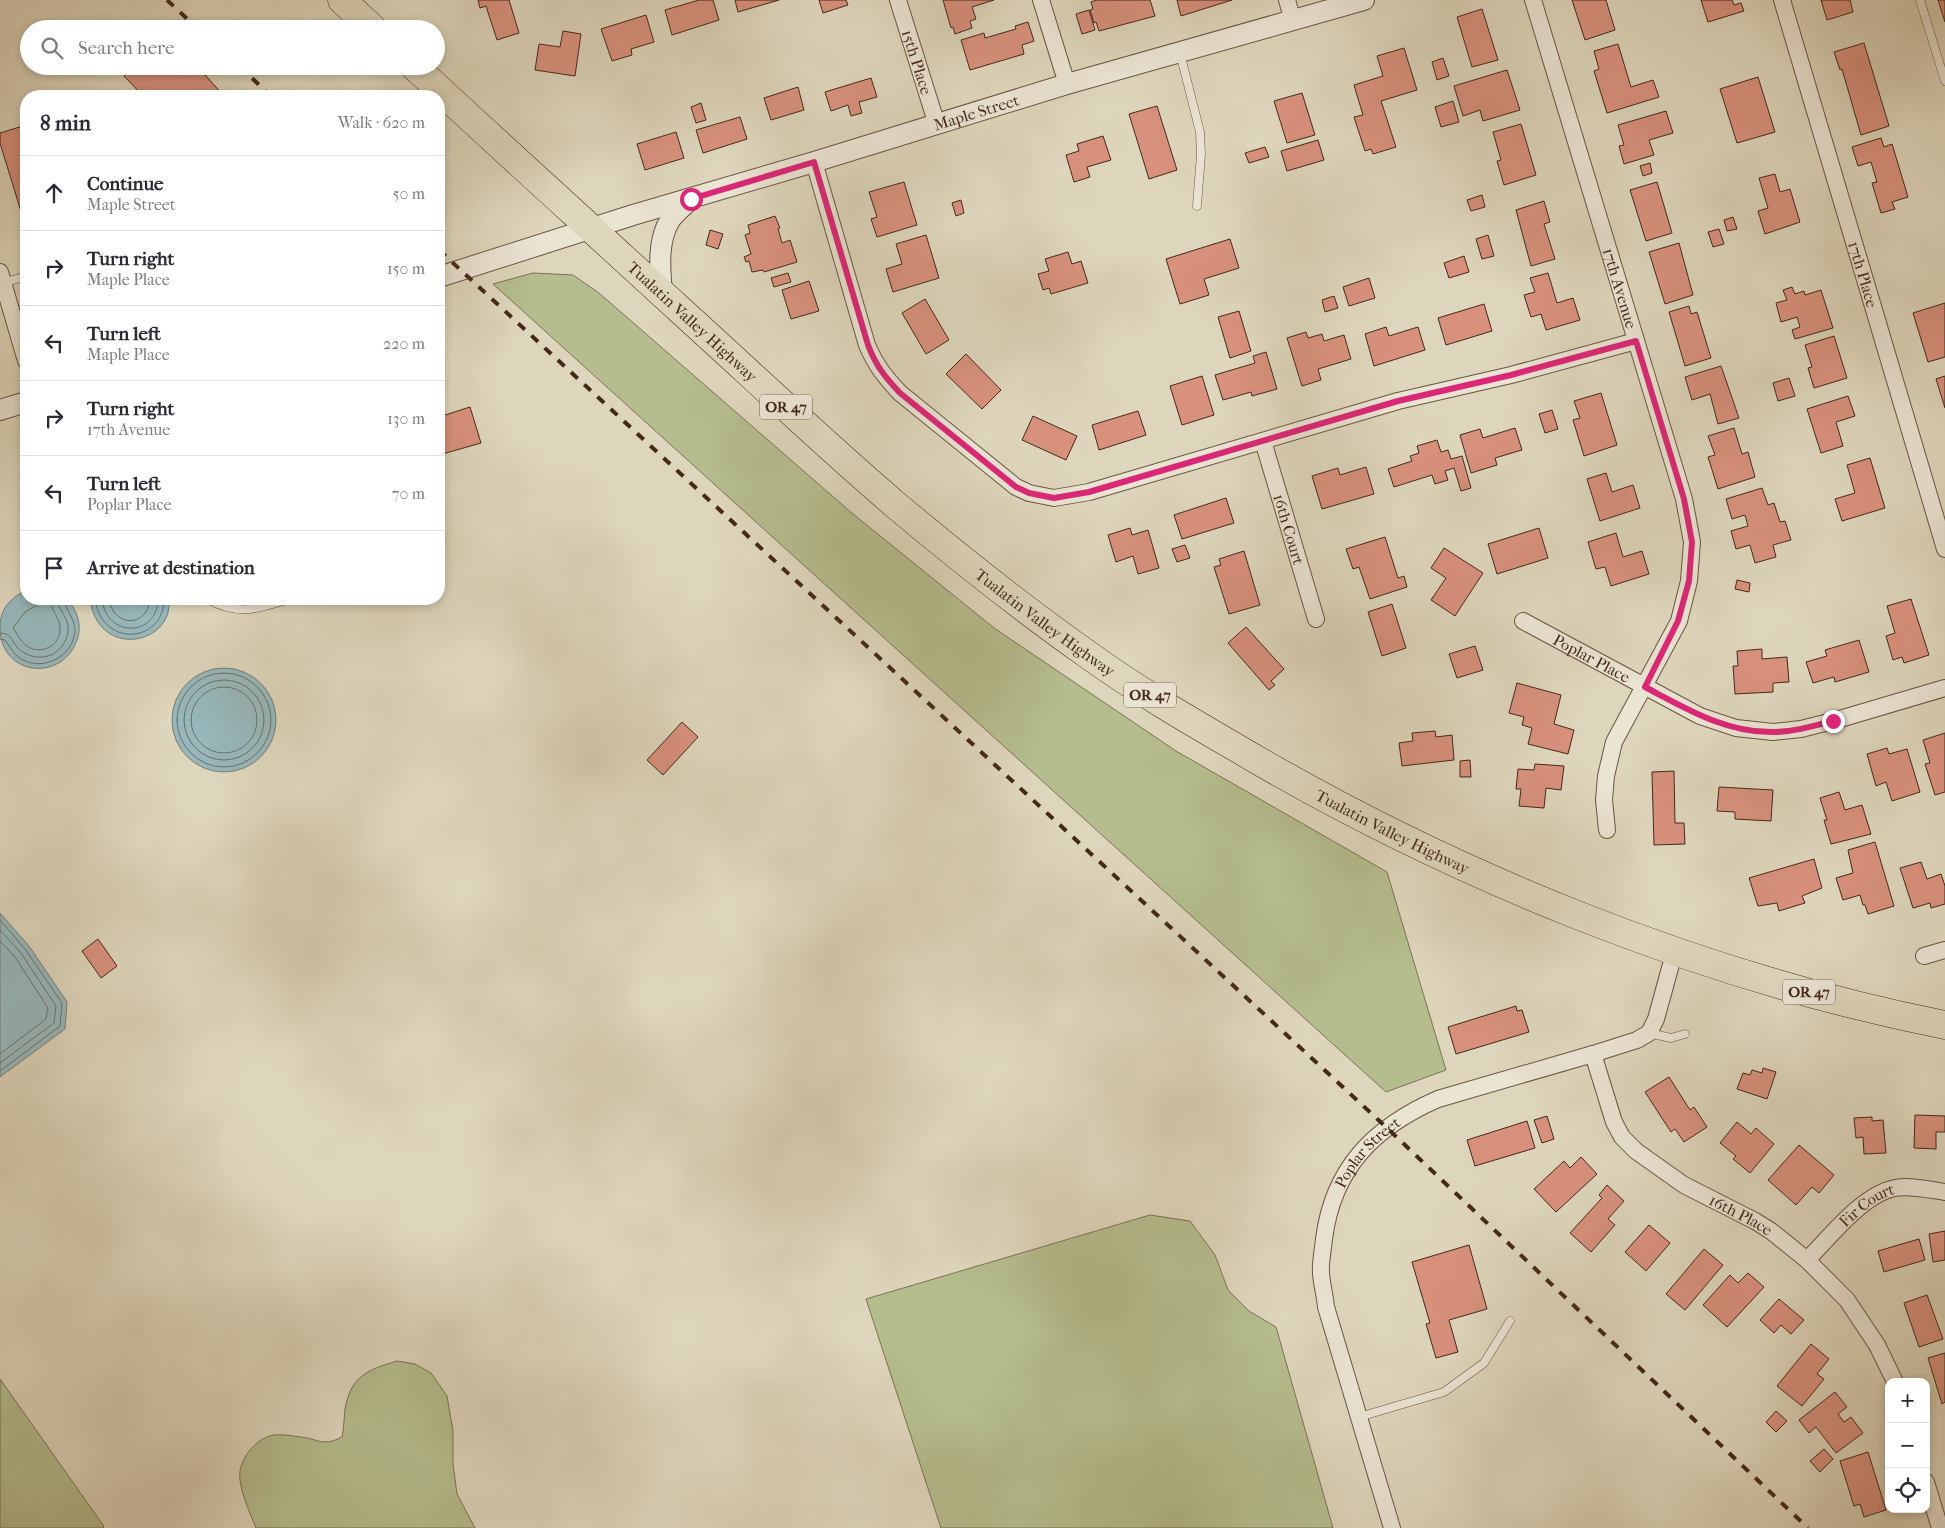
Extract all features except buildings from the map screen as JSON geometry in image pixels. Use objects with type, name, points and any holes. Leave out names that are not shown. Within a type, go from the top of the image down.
[{"type":"highway","points":[[342,0],[363,20]]},
{"type":"highway","name":"Tualatin Valley Highway","points":[[424,75],[440,90]]},
{"type":"highway","name":"Tualatin Valley Highway","points":[[445,95],[898,507],[966,562],[1091,657],[1203,728],[1350,811],[1424,848],[1544,902],[1740,972],[1834,999],[1945,1025]]},
{"type":"street","name":"15th Place","points":[[898,0],[937,125]]},
{"type":"street","points":[[1042,0],[1067,84]]},
{"type":"street","points":[[1287,0],[1293,21]]},
{"type":"street","name":"Maple Street","points":[[445,275],[1067,84],[1364,0]]},
{"type":"street","name":"17th Avenue","points":[[1533,0],[1684,499],[1692,542],[1689,581],[1678,621],[1645,687],[1614,742],[1609,759],[1604,800],[1607,830]]},
{"type":"street","name":"17th Place","points":[[1782,0],[1945,549]]},
{"type":"street","points":[[814,162],[875,364],[900,393],[1016,487],[1029,493],[1054,498],[1080,494],[1398,401],[1511,375],[1636,341]]},
{"type":"street","points":[[662,293],[660,254],[666,230],[671,220],[691,199]]},
{"type":"street","points":[[2,278],[20,340]]},
{"type":"street","points":[[0,410],[20,404]]},
{"type":"street","name":"16th Court","points":[[1263,441],[1316,619]]},
{"type":"street","name":"Poplar Place","points":[[1523,621],[1700,716],[1736,728],[1773,732],[1801,729],[1945,688]]},
{"type":"street","points":[[1649,1034],[1656,1019],[1675,950]]},
{"type":"street","points":[[1924,956],[1945,950]]},
{"type":"street","name":"Poplar Street","points":[[1392,1528],[1326,1307],[1321,1272],[1327,1222],[1333,1201],[1349,1167],[1372,1139],[1401,1116],[1438,1098],[1593,1054],[1638,1040],[1649,1034]]},
{"type":"street","name":"16th Place","points":[[1593,1054],[1614,1122],[1622,1137],[1636,1151],[1684,1185],[1772,1231],[1807,1260],[1847,1300],[1878,1345],[1893,1378]]},
{"type":"street","name":"Fir Court","points":[[1807,1260],[1850,1216],[1875,1196],[1896,1188],[1916,1188],[1945,1192]]},
{"type":"street","points":[[1930,1495],[1940,1528]]},
{"type":"lane","points":[[1920,0],[1945,81]]},
{"type":"lane","points":[[1180,53],[1200,132],[1201,154],[1197,206]]},
{"type":"lane","points":[[2,278],[20,276]]},
{"type":"lane","points":[[219,605],[254,610],[270,605]]},
{"type":"lane","points":[[1649,1034],[1671,1038],[1685,1034]]},
{"type":"lane","points":[[1359,1417],[1444,1392],[1484,1363],[1510,1322]]},
{"type":"green space","points":[[533,273],[573,275],[599,293],[853,514],[994,628],[1176,751],[1387,872],[1446,1070],[1386,1092],[493,284]]},
{"type":"green space","points":[[1150,1215],[1190,1221],[1215,1255],[1228,1290],[1249,1311],[1276,1327],[1333,1528],[941,1528],[866,1299]]},
{"type":"green space","points":[[397,1361],[415,1364],[431,1373],[447,1396],[453,1431],[453,1464],[457,1494],[475,1528],[256,1528],[244,1498],[240,1480],[241,1465],[254,1446],[267,1437],[274,1435],[301,1437],[321,1442],[342,1437],[345,1409],[351,1389],[356,1382],[369,1371]]},
{"type":"green space","points":[[0,1379],[103,1525],[104,1528],[0,1528]]},
{"type":"water","points":[[20,594],[20,605],[73,606],[79,627],[78,637],[71,652],[60,662],[47,667],[34,668],[21,664],[10,656],[3,644],[0,621],[7,605]]},
{"type":"water","points":[[92,605],[168,605],[167,615],[160,627],[148,635],[134,639],[120,638],[106,631],[96,618]]},
{"type":"water","points":[[224,668],[244,672],[253,677],[267,691],[272,700],[276,720],[272,740],[267,749],[253,763],[244,768],[224,772],[204,768],[195,763],[181,749],[176,740],[172,720],[176,700],[181,691],[195,677],[204,672]]},
{"type":"water","points":[[0,913],[29,946],[67,1002],[65,1029],[0,1077]]},
{"type":"railway","points":[[167,0],[188,20]]},
{"type":"railway","points":[[249,75],[265,90]]},
{"type":"railway","points":[[445,256],[1386,1127],[1808,1528]]},
{"type":"route","points":[[691,199],[814,162],[875,364],[900,393],[921,408],[1016,487],[1029,493],[1054,498],[1089,492],[1398,401],[1511,375],[1636,341],[1684,499],[1692,542],[1689,581],[1678,621],[1645,687],[1700,716],[1736,728],[1773,732],[1801,729],[1833,721]]}]
